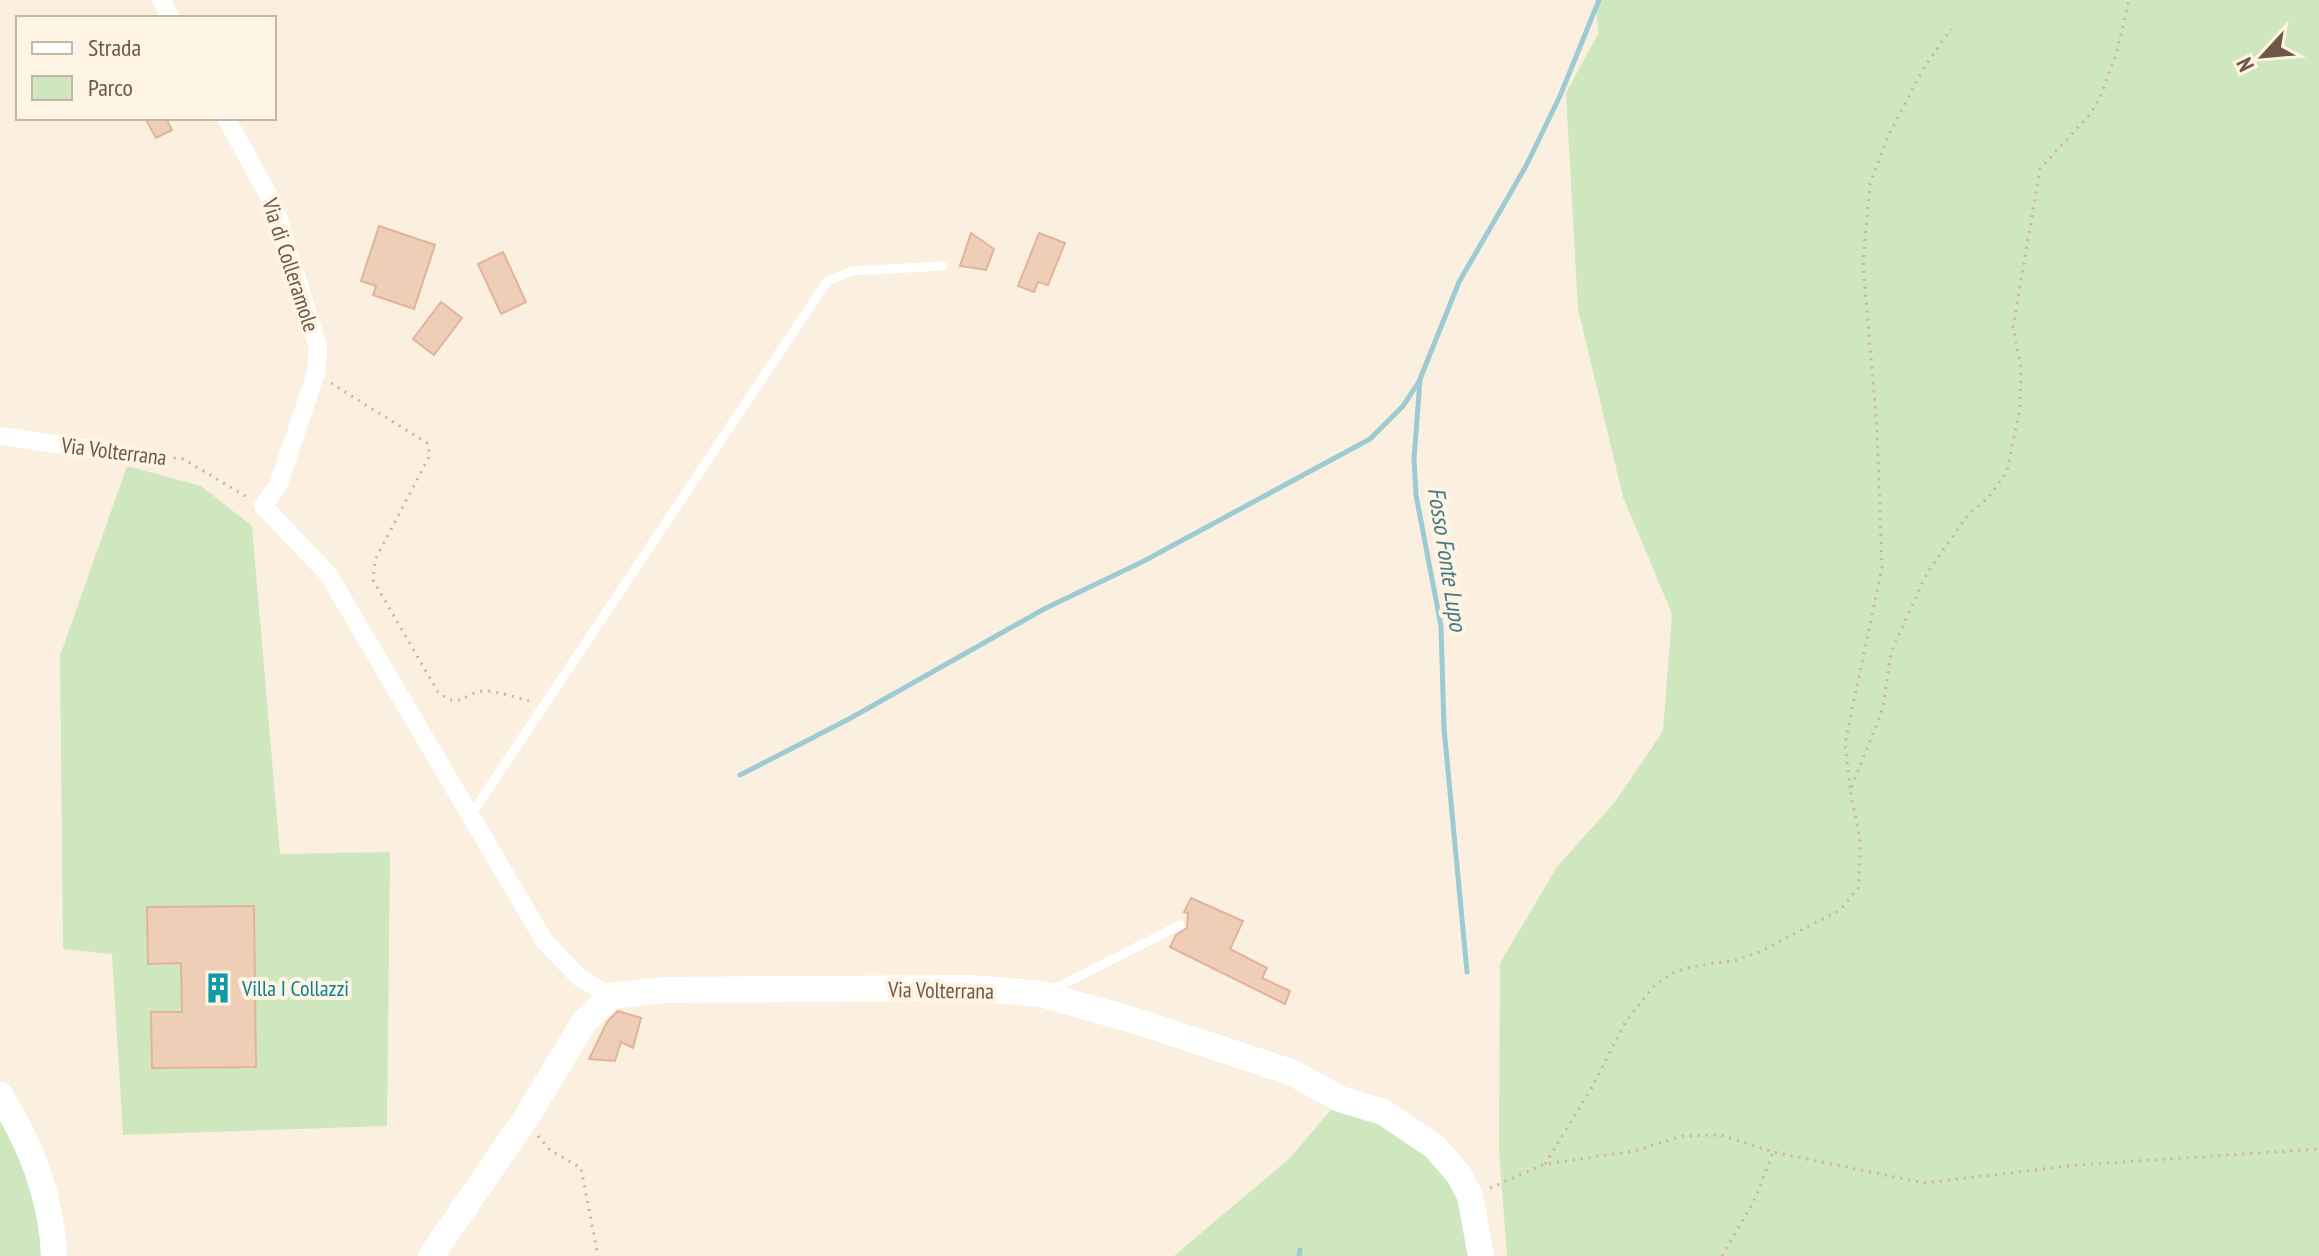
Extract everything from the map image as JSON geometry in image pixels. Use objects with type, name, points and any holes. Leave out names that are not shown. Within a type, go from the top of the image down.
[{"type":"main road","name":"Via Volterrana","points":[[611,996],[664,990],[971,988],[1041,994],[1136,1021],[1291,1072],[1340,1099],[1383,1112],[1435,1147],[1459,1175],[1470,1196],[1481,1256]]},
{"type":"main road","points":[[431,1256],[526,1118],[584,1022],[611,996]]},
{"type":"main road","points":[[0,1095],[42,1184],[53,1229],[54,1256]]},
{"type":"street","name":"Via di Colleramole","points":[[227,120],[275,207],[318,347],[316,373],[278,486],[263,506]]},
{"type":"street","name":"Via Volterrana","points":[[0,436],[110,452]]},
{"type":"street","points":[[263,506],[328,574],[545,942],[580,978],[611,996]]},
{"type":"lane","points":[[470,816],[827,281],[853,271],[943,266]]},
{"type":"lane","points":[[1041,994],[1180,925]]},
{"type":"path","points":[[1850,791],[1883,708],[1891,652],[1902,622],[1947,542],[1967,516],[1989,497],[2007,471],[2020,408],[2021,368],[2013,327],[2040,169],[2091,113],[2101,95],[2117,51],[2129,0]]},
{"type":"path","points":[[1545,1164],[1591,1089],[1626,1021],[1653,987],[1672,973],[1690,967],[1737,960],[1759,952],[1840,910],[1859,887],[1860,838],[1850,791],[1845,743],[1882,568],[1877,429],[1863,263],[1870,184],[1888,136],[1925,66],[1951,29]]},
{"type":"path","points":[[316,373],[427,443],[430,455],[375,560],[373,580],[438,692],[448,700],[457,702],[484,691],[545,704]]},
{"type":"path","name":"Via Volterrana","points":[[110,452],[183,459],[263,506]]},
{"type":"path","points":[[526,1118],[550,1150],[581,1168],[598,1256]]},
{"type":"path","points":[[1470,1196],[1545,1164],[1635,1151],[1682,1136],[1721,1135],[1773,1152],[1924,1183],[2077,1165],[2319,1149]]},
{"type":"path","points":[[1722,1256],[1756,1197],[1773,1152]]},
{"type":"green space","points":[[1596,0],[2319,0],[2319,1256],[1507,1256],[1499,1151],[1500,963],[1557,867],[1615,802],[1663,731],[1672,614],[1623,497],[1578,309],[1566,93],[1598,34]]},
{"type":"green space","points":[[127,466],[201,486],[252,526],[280,854],[390,852],[387,1126],[123,1135],[112,954],[63,949],[60,656]]},
{"type":"green space","points":[[0,1095],[54,1256],[0,1256]]},
{"type":"green space","points":[[1340,1099],[1459,1175],[1481,1256],[1174,1256],[1291,1157]]},
{"type":"building","points":[[146,120],[167,120],[172,130],[156,138]]},
{"type":"building","points":[[379,226],[435,245],[414,309],[373,295],[376,286],[361,281]]},
{"type":"building","points":[[971,233],[994,249],[986,270],[960,266]]},
{"type":"building","points":[[1039,233],[1065,243],[1048,285],[1038,282],[1034,292],[1018,286]]},
{"type":"building","points":[[503,252],[526,302],[501,314],[478,264]]},
{"type":"building","points":[[441,302],[462,318],[434,355],[413,339]]},
{"type":"building","points":[[1191,898],[1243,921],[1230,949],[1267,968],[1262,978],[1290,991],[1285,1004],[1170,947],[1176,935],[1187,928],[1188,913],[1184,912]]},
{"type":"building","name":"Villa I Collazzi","points":[[254,906],[256,1067],[152,1068],[151,1012],[182,1012],[181,963],[148,964],[147,907]]},
{"type":"building","points":[[618,1011],[641,1018],[633,1048],[621,1042],[615,1061],[589,1059],[607,1022]]},
{"type":"waterway","name":"Fosso Fonte Lupo","points":[[1467,972],[1444,728],[1441,626],[1416,495],[1414,459],[1420,379],[1459,282],[1526,166],[1560,96],[1599,0]]},
{"type":"waterway","points":[[740,775],[849,719],[1044,609],[1142,562],[1370,439],[1403,406],[1420,380]]},
{"type":"waterway","points":[[1299,1256],[1300,1250]]},
{"type":"place","name":"Villa I Collazzi","points":[[218,988]]}]
